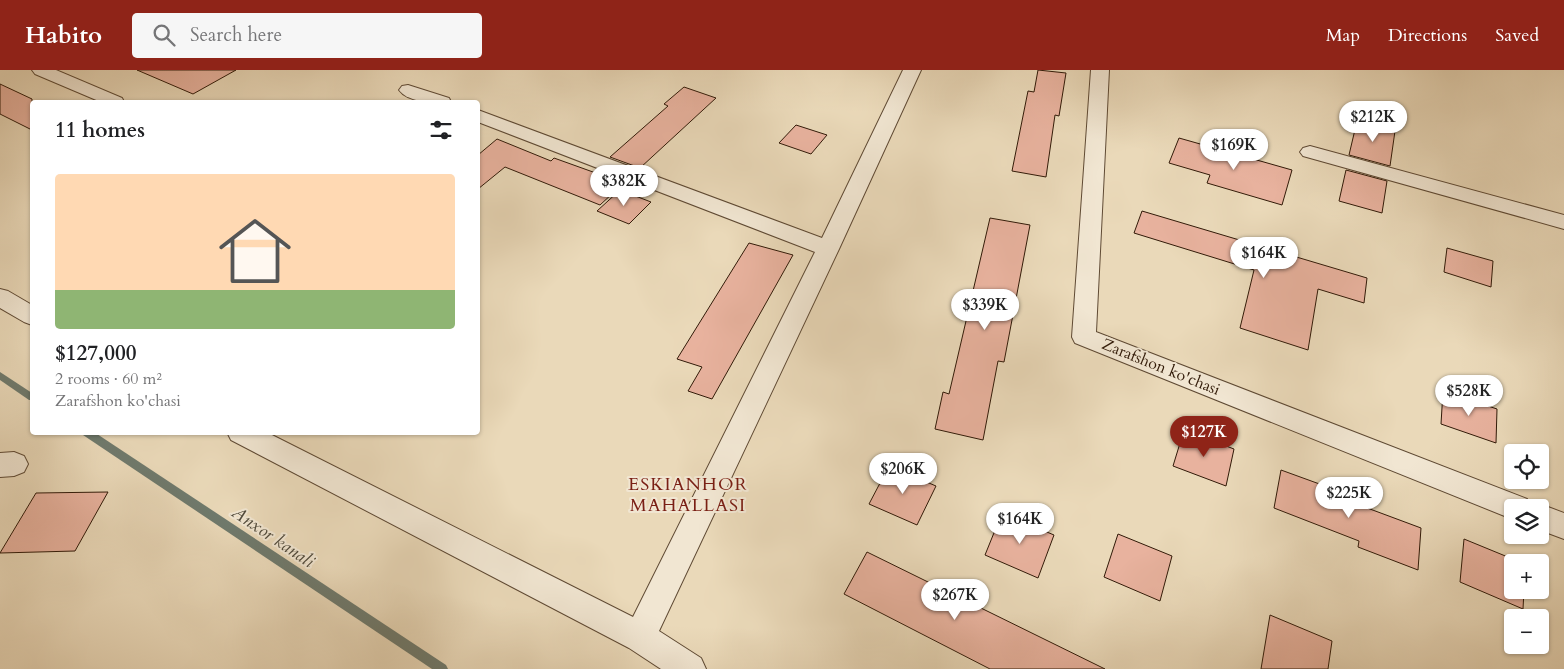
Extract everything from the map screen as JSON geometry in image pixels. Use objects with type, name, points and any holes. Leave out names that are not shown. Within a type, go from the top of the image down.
[{"type":"street","points":[[41,70],[110,100]]},
{"type":"street","points":[[640,637],[828,249],[912,70]]},
{"type":"street","name":"Zarafshon ko'chasi","points":[[1100,70],[1084,337],[1504,503]]},
{"type":"street","points":[[408,90],[436,100]]},
{"type":"street","points":[[480,117],[828,249]]},
{"type":"street","points":[[1310,152],[1564,222]]},
{"type":"street","points":[[0,297],[30,315]]},
{"type":"street","points":[[246,435],[640,637],[690,669]]},
{"type":"street","points":[[1549,520],[1564,526]]},
{"type":"building","points":[[137,70],[236,70],[193,94]]},
{"type":"building","points":[[1038,70],[1066,73],[1059,116],[1055,115],[1046,177],[1012,171],[1028,91],[1034,92]]},
{"type":"building","points":[[0,84],[32,99],[30,100],[30,129],[0,114]]},
{"type":"building","points":[[684,87],[716,98],[640,168],[610,157],[668,106],[664,104]]},
{"type":"building","points":[[1357,121],[1395,131],[1390,166],[1349,155]]},
{"type":"building","points":[[796,125],[827,135],[811,154],[779,143]]},
{"type":"building","points":[[1179,138],[1292,170],[1282,205],[1207,183],[1210,175],[1169,163]]},
{"type":"building","points":[[497,139],[551,161],[554,158],[626,181],[600,205],[505,167],[480,187],[480,153]]},
{"type":"building","points":[[1346,170],[1387,181],[1382,213],[1339,201]]},
{"type":"building","points":[[620,190],[651,202],[629,224],[597,211]]},
{"type":"building","points":[[1142,211],[1367,278],[1364,303],[1318,289],[1308,350],[1240,328],[1254,270],[1134,233]]},
{"type":"building","points":[[990,218],[1030,225],[1004,362],[998,361],[983,440],[935,429],[943,392],[949,394]]},
{"type":"building","points":[[749,243],[793,255],[712,399],[688,391],[702,367],[677,359]]},
{"type":"building","points":[[1447,248],[1493,261],[1491,287],[1444,272]]},
{"type":"building","points":[[1443,391],[1497,409],[1496,443],[1441,424]]},
{"type":"building","points":[[1184,430],[1234,449],[1226,486],[1173,466]]},
{"type":"building","points":[[889,466],[936,486],[917,525],[869,504]]},
{"type":"building","points":[[1281,470],[1336,490],[1335,496],[1421,528],[1418,570],[1358,547],[1359,541],[1274,508]]},
{"type":"building","points":[[108,492],[75,551],[0,553],[36,493]]},
{"type":"building","points":[[1002,513],[1054,535],[1038,578],[985,555]]},
{"type":"building","points":[[1118,534],[1172,556],[1160,601],[1104,577]]},
{"type":"building","points":[[1464,539],[1504,555],[1504,599],[1524,599],[1523,609],[1460,582]]},
{"type":"building","points":[[867,552],[1105,669],[990,669],[844,594]]},
{"type":"building","points":[[1270,615],[1332,641],[1328,669],[1261,669]]},
{"type":"waterway","name":"Anxor kanali","points":[[0,375],[30,396]]},
{"type":"waterway","name":"Anxor kanali","points":[[91,435],[442,669]]},
{"type":"district","name":"ESKIANHOR MAHALLASI","points":[[688,494]]}]
